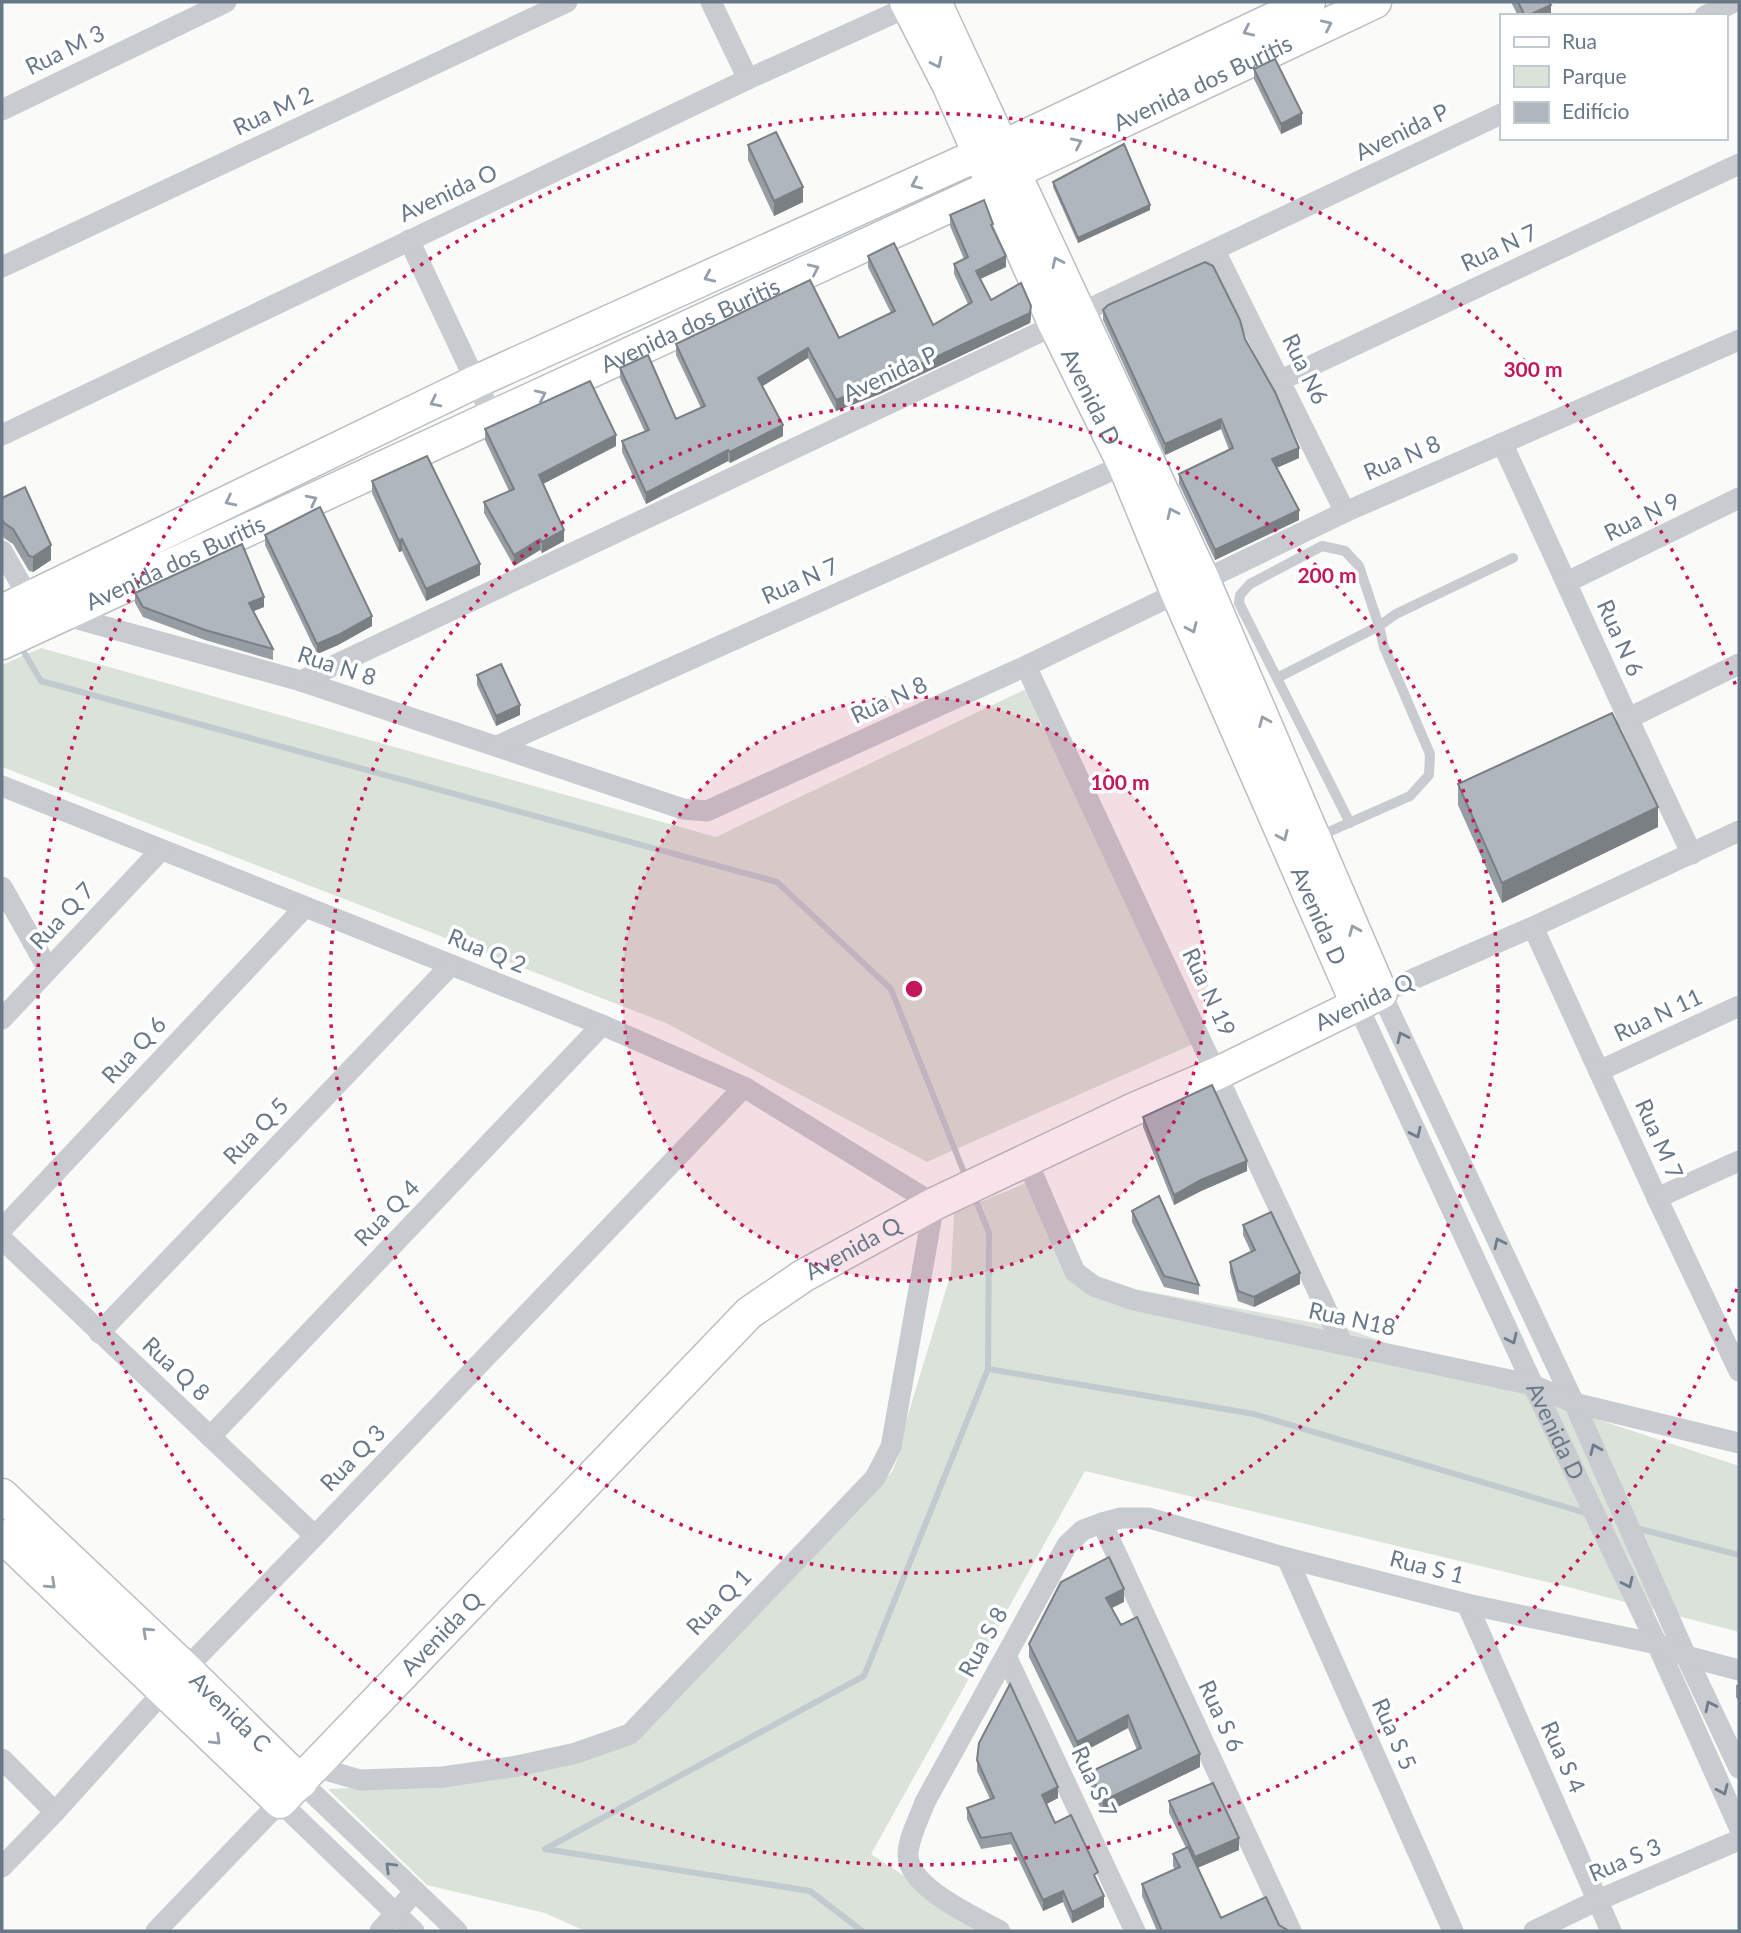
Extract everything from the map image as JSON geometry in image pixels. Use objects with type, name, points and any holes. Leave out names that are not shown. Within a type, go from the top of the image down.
[{"type":"street","name":"Rua M 3","points":[[2,110],[226,2]]},
{"type":"street","name":"Rua M 2","points":[[2,267],[566,2]]},
{"type":"street","points":[[711,2],[748,79]]},
{"type":"street","name":"Avenida dos Buritis","points":[[13,622],[62,615],[354,479],[493,418],[998,165],[1309,2]]},
{"type":"street","name":"Avenida dos Buritis","points":[[13,622],[475,382],[998,165],[1375,2]]},
{"type":"street","points":[[1709,14],[1734,2]]},
{"type":"street","name":"Avenida O","points":[[2,435],[748,79],[917,3]]},
{"type":"street","name":"Avenida D","points":[[917,3],[998,165],[1190,586],[1533,1385],[1657,1644],[1739,1827]]},
{"type":"street","name":"Avenida P","points":[[301,681],[1500,114]]},
{"type":"street","name":"Rua N 7","points":[[1281,380],[1739,164]]},
{"type":"street","points":[[409,240],[493,418]]},
{"type":"street","name":"Rua N6","points":[[1215,251],[1345,512]]},
{"type":"street","name":"Avenida D","points":[[1068,318],[1124,465],[1190,586],[1314,838],[1369,999],[1574,1403],[1686,1656],[1739,1768]]},
{"type":"street","name":"Rua N 8","points":[[62,615],[301,681],[683,809],[707,811],[1026,666],[1345,512],[1739,340]]},
{"type":"street","name":"Rua N 6","points":[[1502,443],[1567,582],[1626,719],[1692,853]]},
{"type":"street","name":"Rua N 7","points":[[498,746],[1124,465]]},
{"type":"street","name":"Rua N 9","points":[[1567,582],[1739,498]]},
{"type":"street","points":[[2,551],[13,622]]},
{"type":"street","points":[[1626,719],[1739,664]]},
{"type":"street","name":"Rua N 19","points":[[1026,666],[1342,1343]]},
{"type":"street","name":"Rua Q 2","points":[[2,786],[602,1025],[744,1087],[958,1192]]},
{"type":"street","name":"Avenida Q","points":[[156,1931],[749,1313],[803,1276],[958,1192],[1134,1109],[1218,1073],[1369,999],[1533,927],[1739,831]]},
{"type":"street","name":"Rua Q 7","points":[[2,1019],[161,850]]},
{"type":"street","points":[[2,887],[48,969]]},
{"type":"street","name":"Rua Q 6","points":[[2,1229],[304,907]]},
{"type":"street","name":"Rua M 7","points":[[1533,927],[1657,1198],[1731,1333],[1739,1371]]},
{"type":"street","name":"Rua Q 5","points":[[99,1333],[451,965]]},
{"type":"street","name":"Rua N 11","points":[[1599,1071],[1739,1006]]},
{"type":"street","name":"Rua Q 4","points":[[210,1437],[602,1025]]},
{"type":"street","name":"Rua Q 3","points":[[2,1867],[175,1680],[744,1087]]},
{"type":"street","name":"Rua N18","points":[[1027,1161],[1075,1272],[1087,1282],[1134,1300],[1533,1385],[1574,1403],[1739,1443]]},
{"type":"street","points":[[1657,1198],[1739,1161]]},
{"type":"street","name":"Rua Q 1","points":[[299,1784],[443,1777],[517,1766],[576,1753],[630,1734],[875,1478],[883,1465],[891,1447],[958,1192]]},
{"type":"street","name":"Rua Q 8","points":[[2,1239],[315,1536]]},
{"type":"street","name":"Avenida C","points":[[2,1495],[175,1680]]},
{"type":"street","name":"Rua S 1","points":[[1102,1523],[1121,1518],[1149,1518],[1287,1558],[1467,1604],[1657,1644],[1686,1656],[1739,1670]]},
{"type":"street","name":"Rua S 8","points":[[1000,1931],[925,1886],[908,1857],[911,1839],[925,1802],[1066,1545],[1083,1530],[1102,1523]]},
{"type":"street","name":"Rua S 6","points":[[1102,1523],[1291,1931]]},
{"type":"street","name":"Avenida C","points":[[2,1536],[299,1784],[457,1931]]},
{"type":"street","name":"Rua S 5","points":[[1287,1558],[1453,1931]]},
{"type":"street","name":"Rua S 4","points":[[1467,1604],[1611,1931]]},
{"type":"street","name":"Rua S 7","points":[[1006,1656],[1135,1931]]},
{"type":"street","points":[[2,1759],[55,1812]]},
{"type":"street","name":"Avenida C","points":[[299,1784],[396,1914],[414,1931]]},
{"type":"street","name":"Rua S 3","points":[[1534,1931],[1596,1901],[1739,1840]]},
{"type":"street","points":[[380,1931],[415,1891]]},
{"type":"lane","points":[[1314,838],[1350,823],[1410,796],[1429,775],[1430,754],[1384,647],[1359,566],[1345,551],[1322,546],[1250,584],[1240,595],[1239,603],[1350,823]]},
{"type":"lane","points":[[1278,678],[1379,626],[1396,614],[1514,558]]},
{"type":"green space","points":[[41,648],[716,837],[1028,688],[1198,1042],[927,1162],[666,1023],[2,767],[2,665]]},
{"type":"green space","points":[[1045,1175],[1076,1278],[1348,1329],[1560,1407],[1739,1466],[1739,1632],[1564,1586],[1085,1471],[871,1854],[987,1931],[585,1931],[545,1913],[427,1885],[328,1789],[441,1784],[633,1741],[892,1472],[900,1453],[901,1438],[951,1273],[954,1213]]},
{"type":"building","points":[[1518,2],[1549,2],[1551,5],[1531,14],[1524,14]]},
{"type":"building","points":[[1275,59],[1302,113],[1281,124],[1254,69]]},
{"type":"building","points":[[776,132],[803,187],[774,201],[748,145]]},
{"type":"building","points":[[1124,144],[1150,205],[1078,238],[1053,182]]},
{"type":"building","points":[[984,200],[993,224],[991,225],[1006,256],[976,271],[991,300],[1021,283],[1031,306],[1030,313],[880,383],[836,400],[808,348],[758,378],[783,425],[646,493],[622,441],[649,430],[620,368],[648,355],[676,419],[705,406],[676,344],[810,280],[839,338],[895,311],[868,256],[894,243],[933,325],[972,302],[954,264],[968,257],[950,215]]},
{"type":"building","points":[[1205,262],[1213,266],[1240,320],[1245,339],[1275,392],[1299,448],[1272,459],[1299,510],[1215,550],[1179,474],[1233,448],[1221,419],[1165,444],[1103,310],[1108,305]]},
{"type":"building","points":[[590,381],[616,435],[539,475],[564,530],[542,542],[540,539],[514,555],[484,502],[514,489],[485,429]]},
{"type":"building","points":[[427,456],[480,564],[426,589],[402,539],[399,541],[372,481]]},
{"type":"building","points":[[25,487],[51,545],[33,557],[29,556],[13,529],[2,519],[2,498]]},
{"type":"building","points":[[320,507],[372,616],[317,644],[265,535]]},
{"type":"building","points":[[242,544],[264,597],[249,603],[273,649],[205,630],[143,607],[135,593]]},
{"type":"building","points":[[501,664],[520,705],[496,716],[477,675]]},
{"type":"building","points":[[1612,713],[1658,807],[1502,883],[1458,784]]},
{"type":"building","points":[[1212,1085],[1247,1161],[1201,1180],[1174,1195],[1143,1117]]},
{"type":"building","points":[[1159,1196],[1199,1285],[1164,1276],[1132,1211]]},
{"type":"building","points":[[1271,1212],[1300,1273],[1254,1297],[1238,1291],[1230,1262],[1255,1250],[1243,1225]]},
{"type":"building","points":[[1109,1557],[1124,1589],[1106,1598],[1121,1625],[1137,1617],[1200,1754],[1103,1801],[1090,1772],[1141,1748],[1128,1715],[1077,1742],[1029,1644],[1061,1582]]},
{"type":"building","points":[[1010,1684],[1058,1787],[1042,1795],[1055,1823],[1071,1815],[1098,1872],[1094,1875],[1104,1896],[1072,1912],[1063,1891],[1043,1900],[1011,1833],[981,1838],[967,1808],[994,1798],[977,1760],[979,1743]]},
{"type":"building","points":[[1213,1783],[1239,1838],[1195,1857],[1169,1801]]},
{"type":"building","points":[[1188,1847],[1221,1918],[1266,1897],[1279,1925],[1289,1931],[1162,1931],[1142,1884],[1180,1867],[1173,1854]]},
{"type":"waterway","points":[[19,644],[41,681],[777,882],[891,989],[967,1180]]},
{"type":"waterway","points":[[545,1849],[864,1676],[988,1369],[989,1233],[974,1196]]},
{"type":"waterway","points":[[988,1369],[1254,1414],[1589,1514]]},
{"type":"waterway","points":[[1636,1528],[1739,1555]]},
{"type":"waterway","points":[[545,1849],[810,1891],[862,1931]]}]
